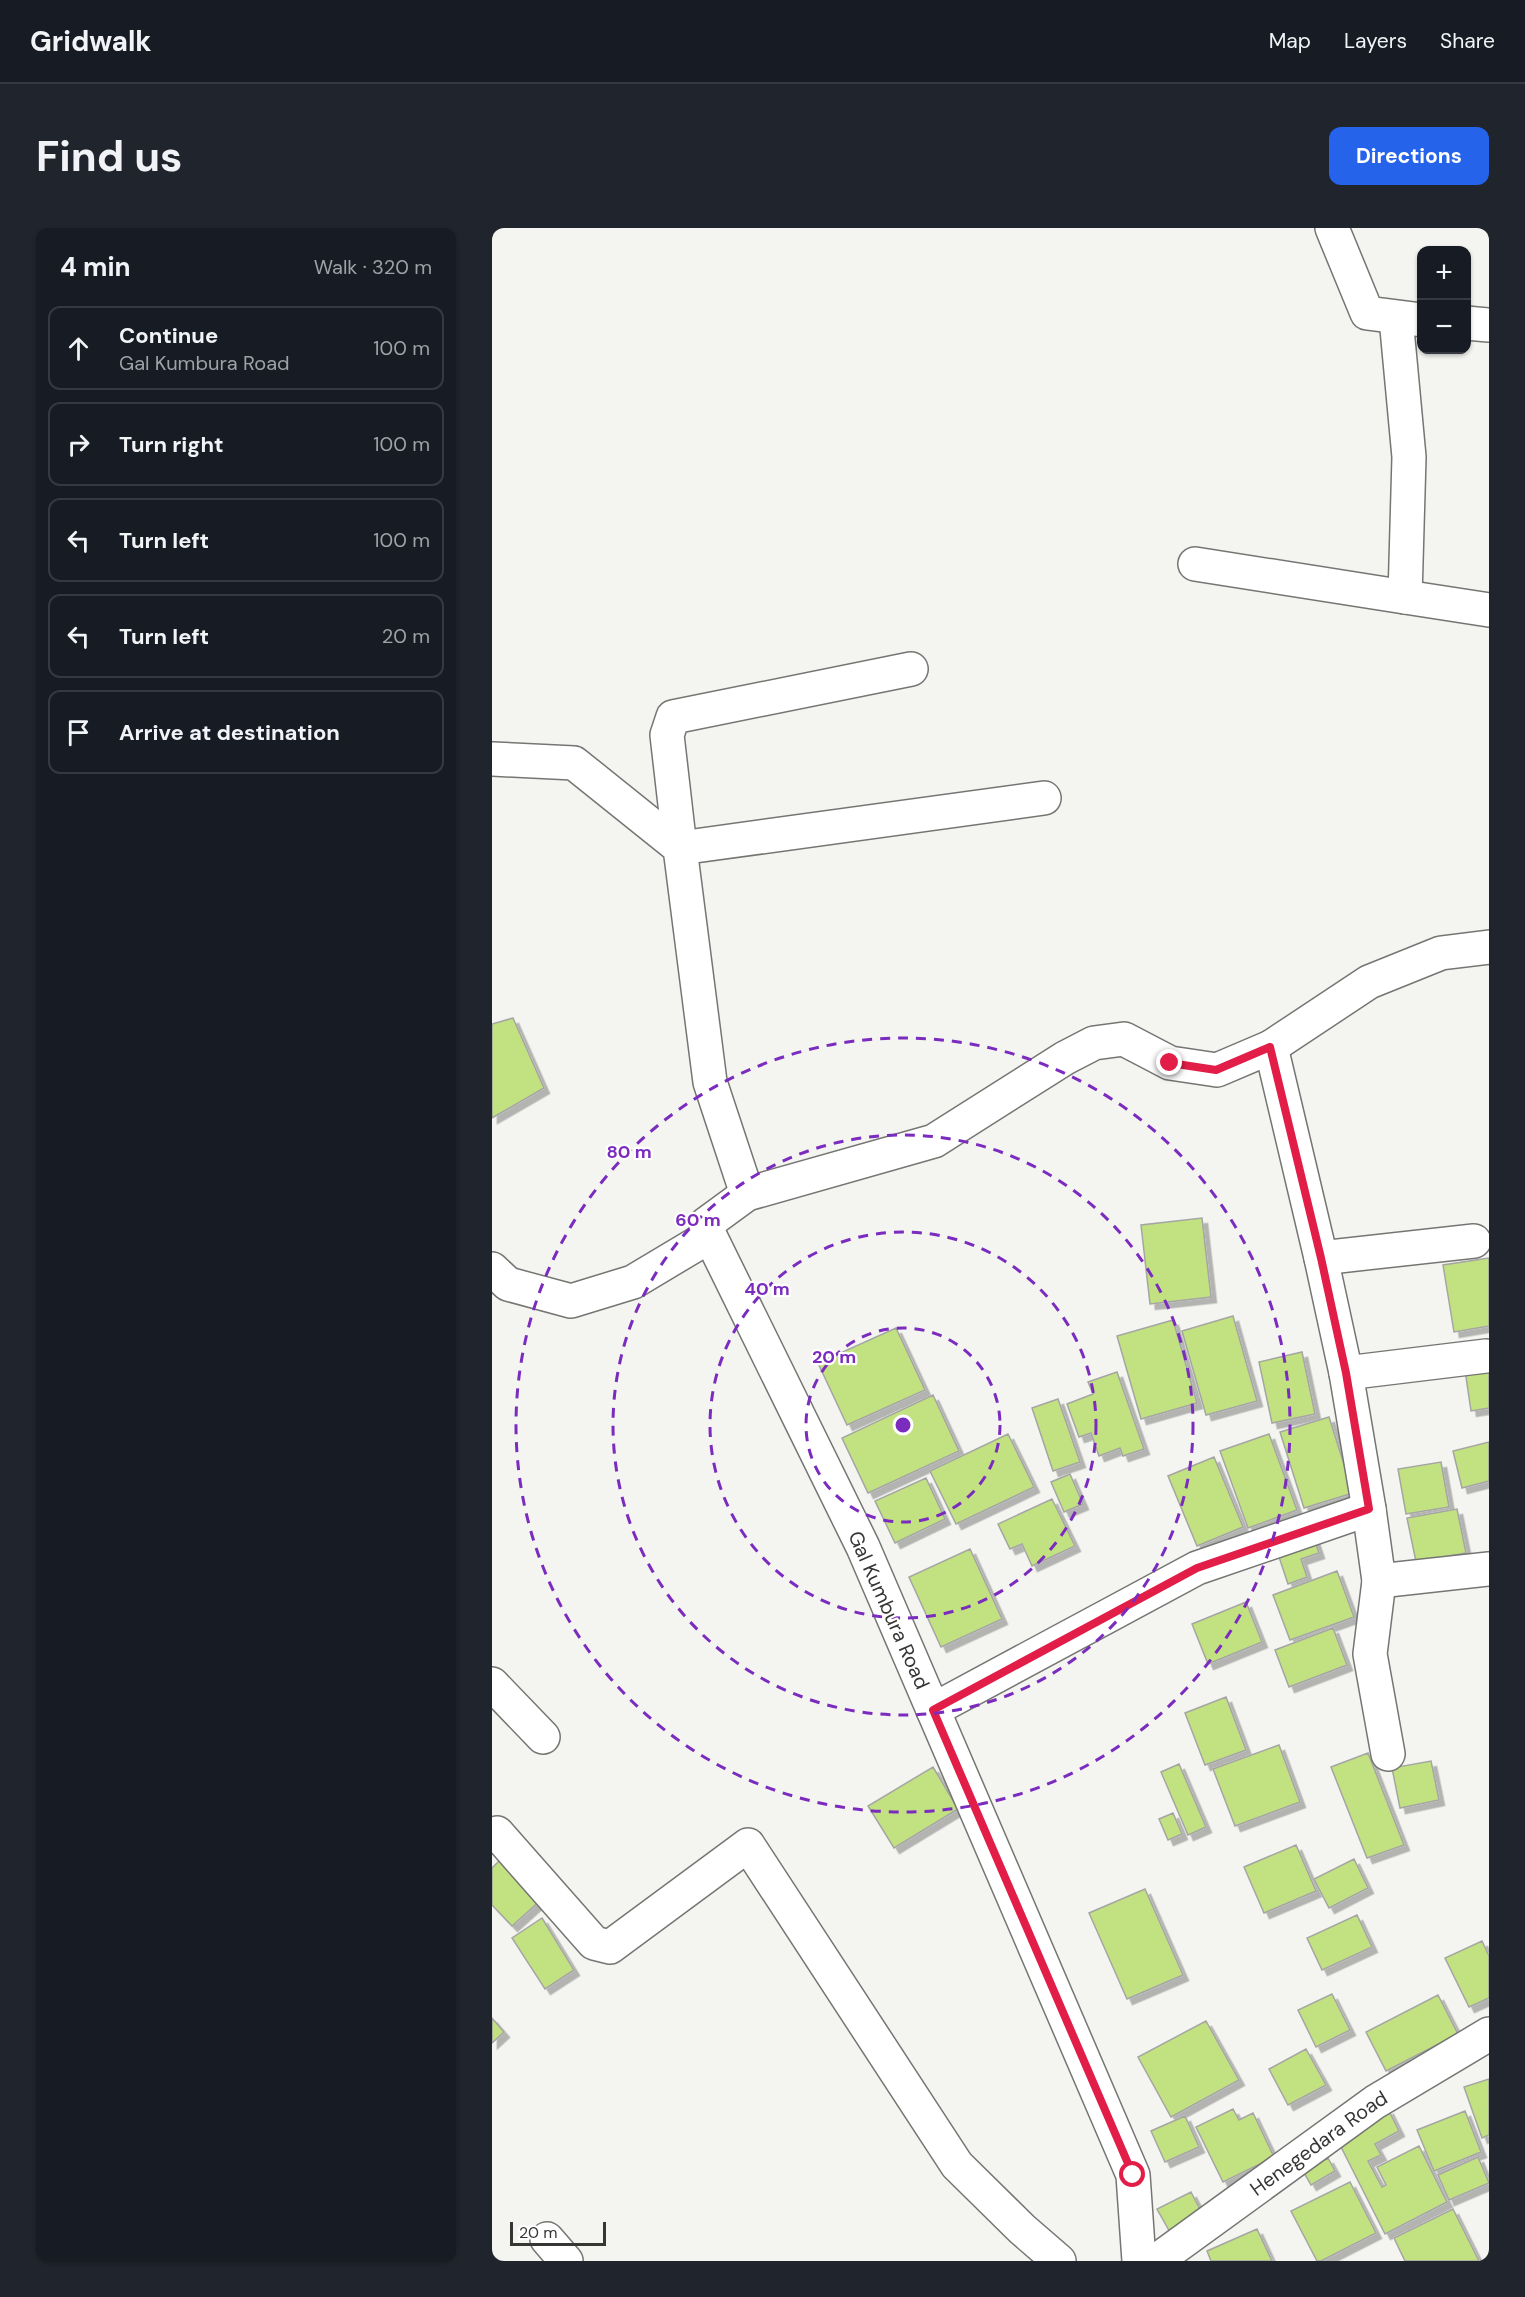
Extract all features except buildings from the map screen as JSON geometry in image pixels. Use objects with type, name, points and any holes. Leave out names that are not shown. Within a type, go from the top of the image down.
[{"type":"street","points":[[1332,228],[1367,313],[1409,319],[1409,457],[1405,597]]},
{"type":"street","points":[[1471,323],[1489,325]]},
{"type":"street","points":[[1195,564],[1489,609]]},
{"type":"street","points":[[747,1194],[710,1082],[667,735],[673,717],[911,669]]},
{"type":"street","points":[[492,759],[574,763],[680,848],[1044,798]]},
{"type":"street","points":[[492,1269],[508,1284],[571,1301],[633,1282],[710,1236],[706,1224],[747,1194],[934,1141],[1065,1058],[1094,1043],[1124,1039],[1170,1063],[1216,1070],[1270,1047],[1369,982],[1440,953],[1489,947]]},
{"type":"street","points":[[1270,1047],[1346,1373],[1369,1509],[1379,1581],[1370,1654],[1388,1754]]},
{"type":"street","name":"Gal Kumbura Road","points":[[710,1236],[863,1547],[1133,2175],[1139,2261]]},
{"type":"street","points":[[1321,1258],[1474,1241]]},
{"type":"street","points":[[1346,1373],[1486,1356]]},
{"type":"street","points":[[933,1710],[1197,1568],[1369,1509]]},
{"type":"street","points":[[1379,1581],[1489,1569]]},
{"type":"street","points":[[492,1684],[543,1737]]},
{"type":"street","points":[[497,1833],[594,1943],[610,1947],[748,1845],[957,2165],[1022,2229],[1059,2261]]},
{"type":"street","name":"Henegedara Road","points":[[1156,2261],[1375,2102],[1489,2034]]},
{"type":"route","points":[[1133,2175],[933,1710],[1197,1568],[1369,1509],[1346,1373],[1270,1047],[1216,1070],[1170,1063]]}]
